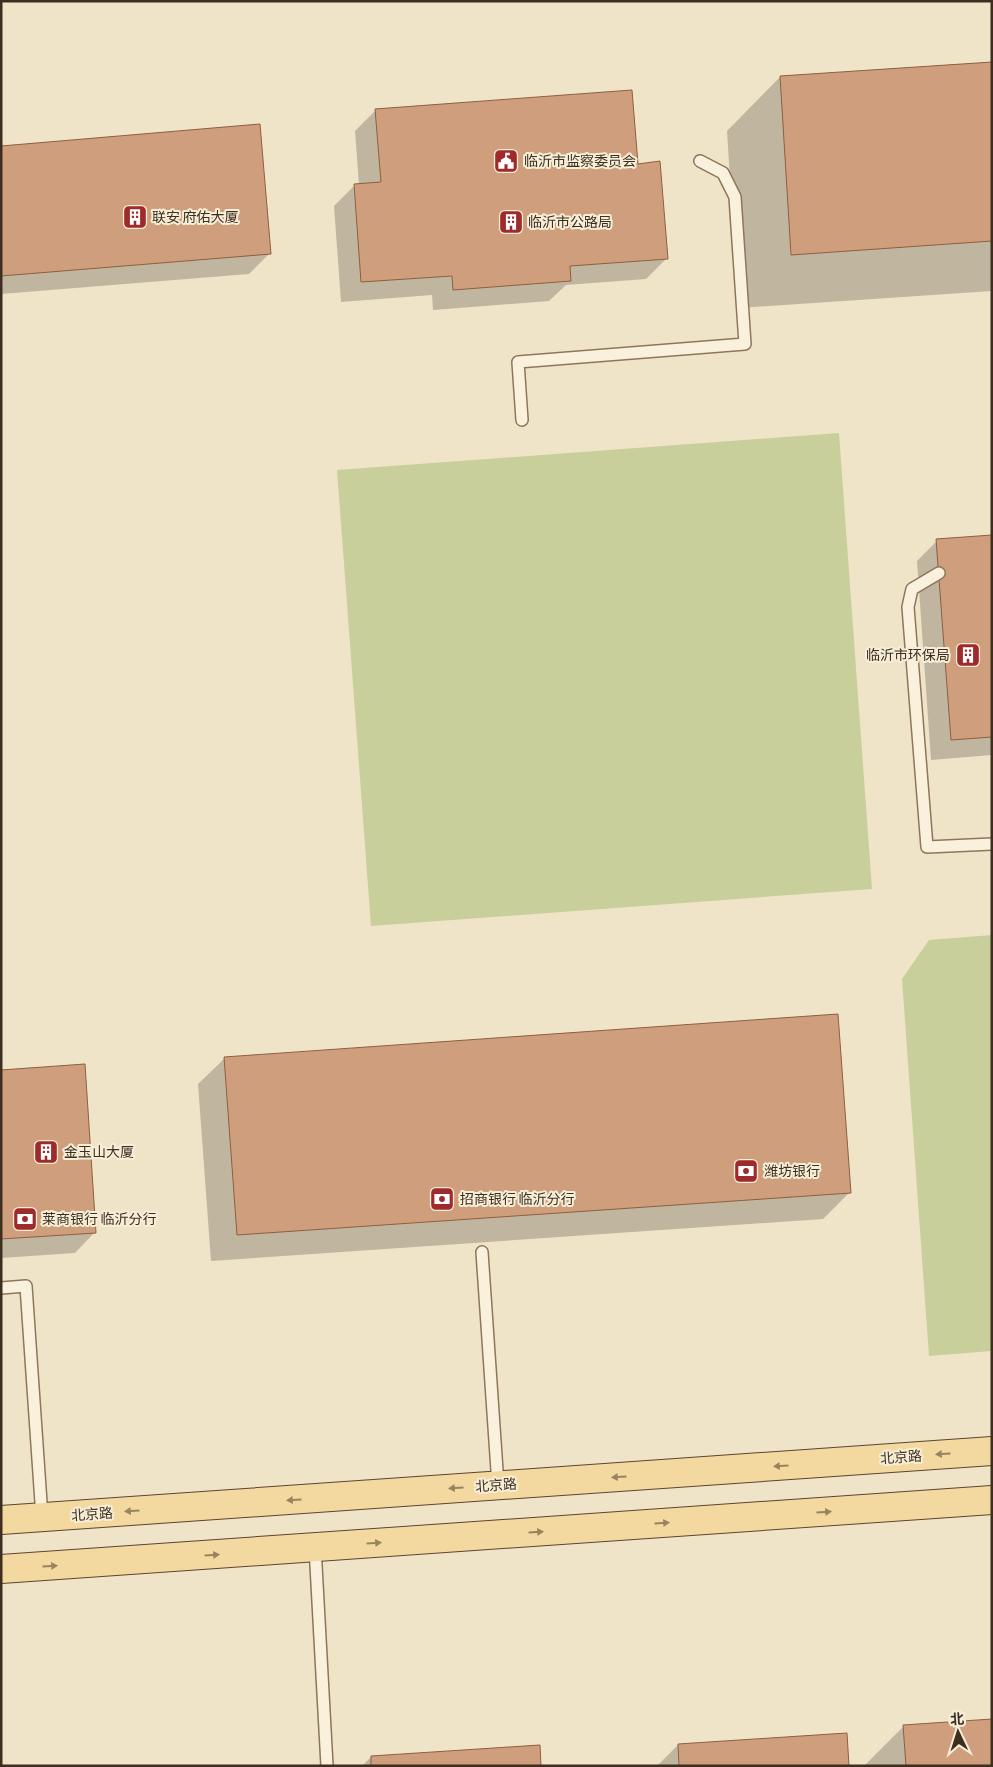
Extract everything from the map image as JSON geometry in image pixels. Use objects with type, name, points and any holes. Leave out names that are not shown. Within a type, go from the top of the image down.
[{"type":"main road","name":"北京路","points":[[1,1520],[992,1451]]},
{"type":"main road","points":[[1,1569],[992,1500]]},
{"type":"lane","points":[[522,420],[518,362],[745,344],[735,197],[723,173],[700,161]]},
{"type":"lane","points":[[939,573],[912,589],[908,607],[927,847],[992,844]]},
{"type":"lane","points":[[482,1252],[498,1485]]},
{"type":"lane","points":[[1,1288],[26,1286],[42,1517]]},
{"type":"lane","points":[[315,1547],[327,1766]]},
{"type":"green space","points":[[839,433],[872,889],[371,926],[337,470]]},
{"type":"green space","points":[[992,935],[992,1351],[929,1356],[902,979],[929,940]]},
{"type":"building","points":[[992,62],[992,241],[791,255],[780,76]]},
{"type":"building","name":"临沂市公路局","points":[[632,90],[638,164],[660,161],[668,259],[570,266],[571,281],[453,290],[452,276],[361,282],[354,184],[381,182],[375,109]]},
{"type":"building","name":"联安 府佑大厦","points":[[260,124],[271,254],[1,276],[1,146]]},
{"type":"building","name":"临沂市环保局","points":[[992,535],[992,737],[951,740],[936,539]]},
{"type":"building","points":[[838,1014],[851,1193],[237,1235],[224,1057]]},
{"type":"building","name":"金玉山大厦","points":[[85,1064],[96,1233],[1,1239],[1,1070]]},
{"type":"building","points":[[992,1719],[992,1766],[906,1766],[903,1725]]},
{"type":"building","points":[[847,1733],[849,1766],[679,1766],[678,1744]]},
{"type":"building","points":[[540,1745],[541,1766],[371,1766],[371,1756]]},
{"type":"place","name":"临沂市监察委员会","points":[[506,161]]},
{"type":"place","name":"联安 府佑大厦","points":[[135,217]]},
{"type":"place","name":"临沂市公路局","points":[[511,222]]},
{"type":"place","name":"临沂市环保局","points":[[968,655]]},
{"type":"place","name":"金玉山大厦","points":[[46,1152]]},
{"type":"place","name":"潍坊银行","points":[[746,1171]]},
{"type":"place","name":"招商银行 临沂分行","points":[[442,1199]]},
{"type":"place","name":"莱商银行 临沂分行","points":[[25,1219]]}]
